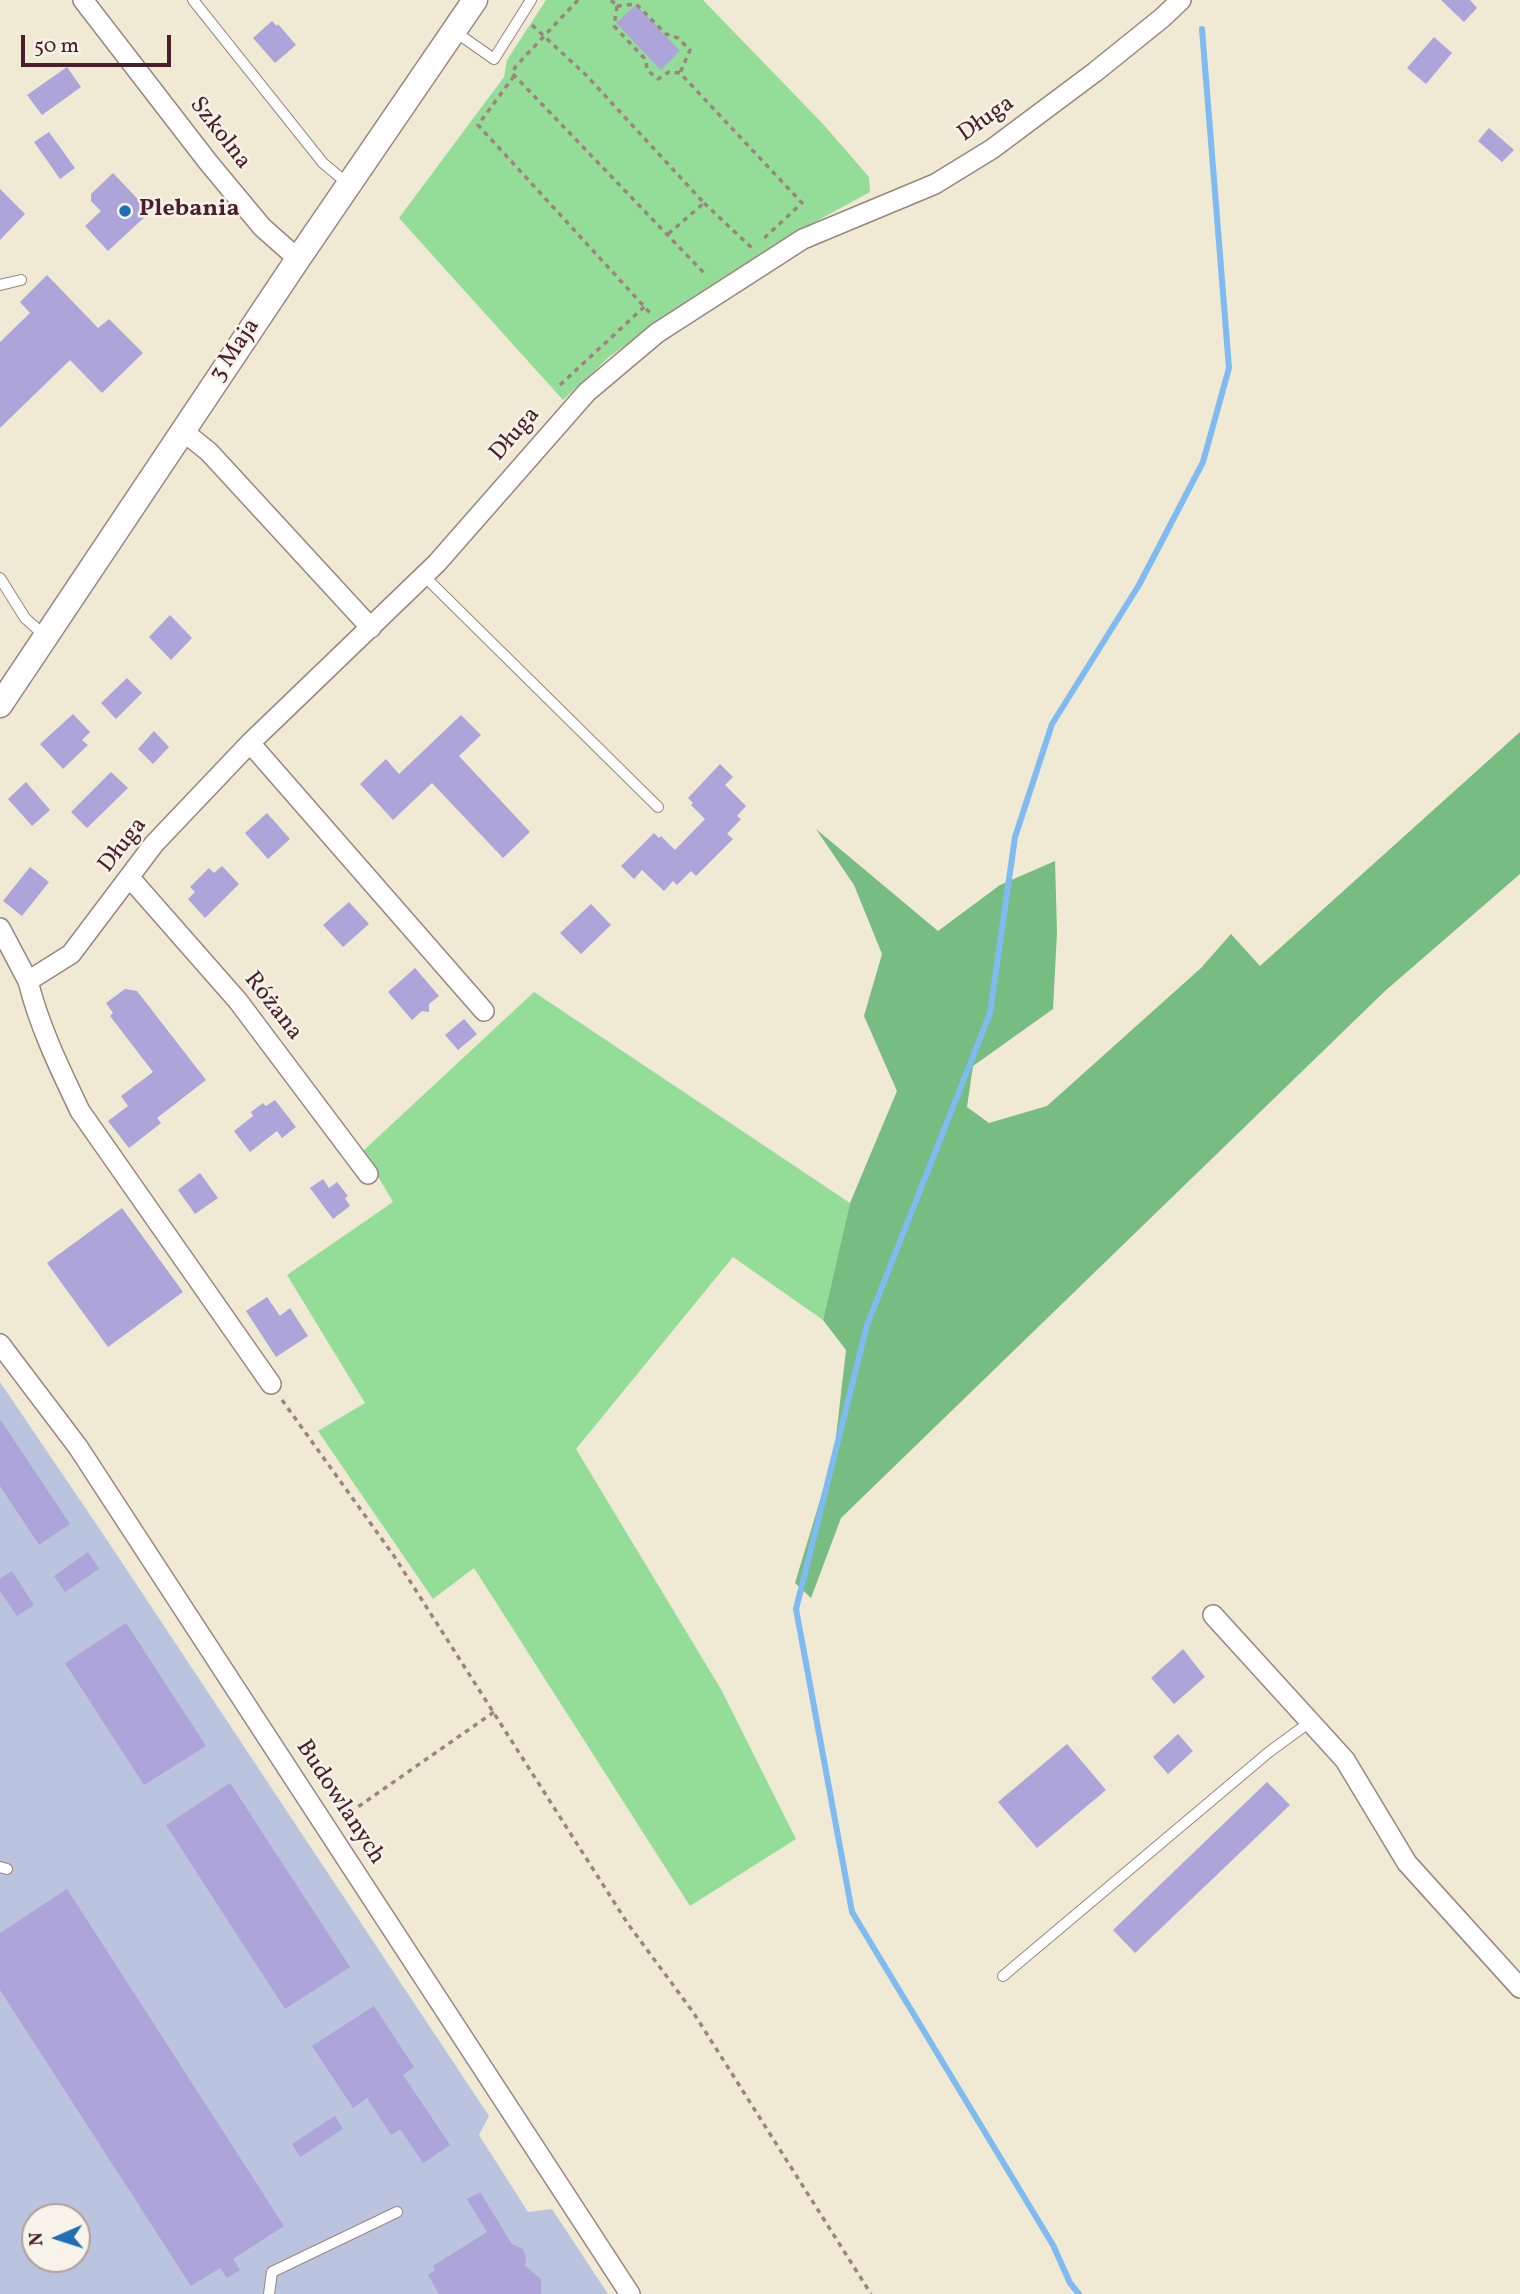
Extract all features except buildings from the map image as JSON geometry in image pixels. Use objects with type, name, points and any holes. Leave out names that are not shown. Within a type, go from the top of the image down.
[{"type":"street","name":"Szkolna","points":[[83,0],[262,227],[298,259]]},
{"type":"street","name":"3 Maja","points":[[0,705],[475,0]]},
{"type":"street","name":"Długa","points":[[28,981],[71,954],[154,844],[250,743],[424,576],[586,392],[664,329],[803,239],[935,184],[992,149],[1095,72],[1181,0]]},
{"type":"street","points":[[183,431],[209,452],[371,628]]},
{"type":"street","points":[[250,743],[484,1011]]},
{"type":"street","name":"Różana","points":[[130,878],[238,1001],[368,1174]]},
{"type":"street","points":[[0,928],[28,981],[58,1065],[80,1111],[271,1384]]},
{"type":"street","name":"Budowlanych","points":[[0,1344],[78,1447],[630,2294]]},
{"type":"street","points":[[1213,1615],[1345,1760],[1406,1863],[1520,1988]]},
{"type":"lane","points":[[193,0],[323,163],[349,184]]},
{"type":"lane","points":[[454,30],[494,59],[531,0]]},
{"type":"lane","points":[[0,285],[21,280]]},
{"type":"lane","points":[[424,576],[658,807]]},
{"type":"lane","points":[[0,578],[25,618],[46,636]]},
{"type":"lane","points":[[1003,1976],[1269,1752],[1310,1722]]},
{"type":"lane","points":[[269,2294],[272,2272],[397,2212]]},
{"type":"path","points":[[578,0],[512,73],[705,273]]},
{"type":"path","points":[[611,0],[617,6]]},
{"type":"path","points":[[617,6],[636,4],[666,34],[678,37],[690,50],[680,73]]},
{"type":"path","points":[[521,16],[586,75],[704,203],[752,249],[802,203],[680,73],[669,72],[658,79],[647,69],[646,60],[614,26],[617,6]]},
{"type":"path","points":[[514,76],[478,125],[664,329]]},
{"type":"path","points":[[668,234],[704,203]]},
{"type":"path","points":[[560,385],[644,307]]},
{"type":"path","points":[[271,1384],[394,1556],[628,1924],[693,2012],[871,2294]]},
{"type":"path","points":[[326,1829],[494,1711]]},
{"type":"shaded area","points":[[0,1382],[489,2116],[479,2135],[528,2212],[552,2209],[608,2294],[0,2294]]},
{"type":"green space","points":[[546,0],[703,0],[823,124],[869,177],[870,192],[793,234],[657,322],[609,357],[563,400],[399,218],[504,77],[507,60]]},
{"type":"green space","points":[[1520,732],[1520,874],[1385,991],[841,1518],[811,1598],[795,1583],[834,1454],[846,1350],[823,1320],[850,1203],[897,1091],[864,1016],[882,954],[854,885],[816,829],[938,931],[1000,885],[1055,861],[1057,932],[1053,1009],[973,1066],[967,1107],[989,1123],[1047,1106],[1201,968],[1231,934],[1260,966]]},
{"type":"green space","points":[[534,992],[850,1203],[823,1320],[733,1257],[576,1449],[722,1691],[796,1839],[690,1906],[474,1568],[433,1599],[318,1431],[365,1403],[287,1275],[393,1202],[363,1151]]},
{"type":"waterway","points":[[1079,2294],[1070,2283],[1053,2245],[852,1912],[796,1609],[867,1325],[990,1013],[1015,837],[1052,724],[1139,585],[1203,462],[1229,368],[1202,29]]},
{"type":"place","name":"Plebania","points":[[125,211]]}]
